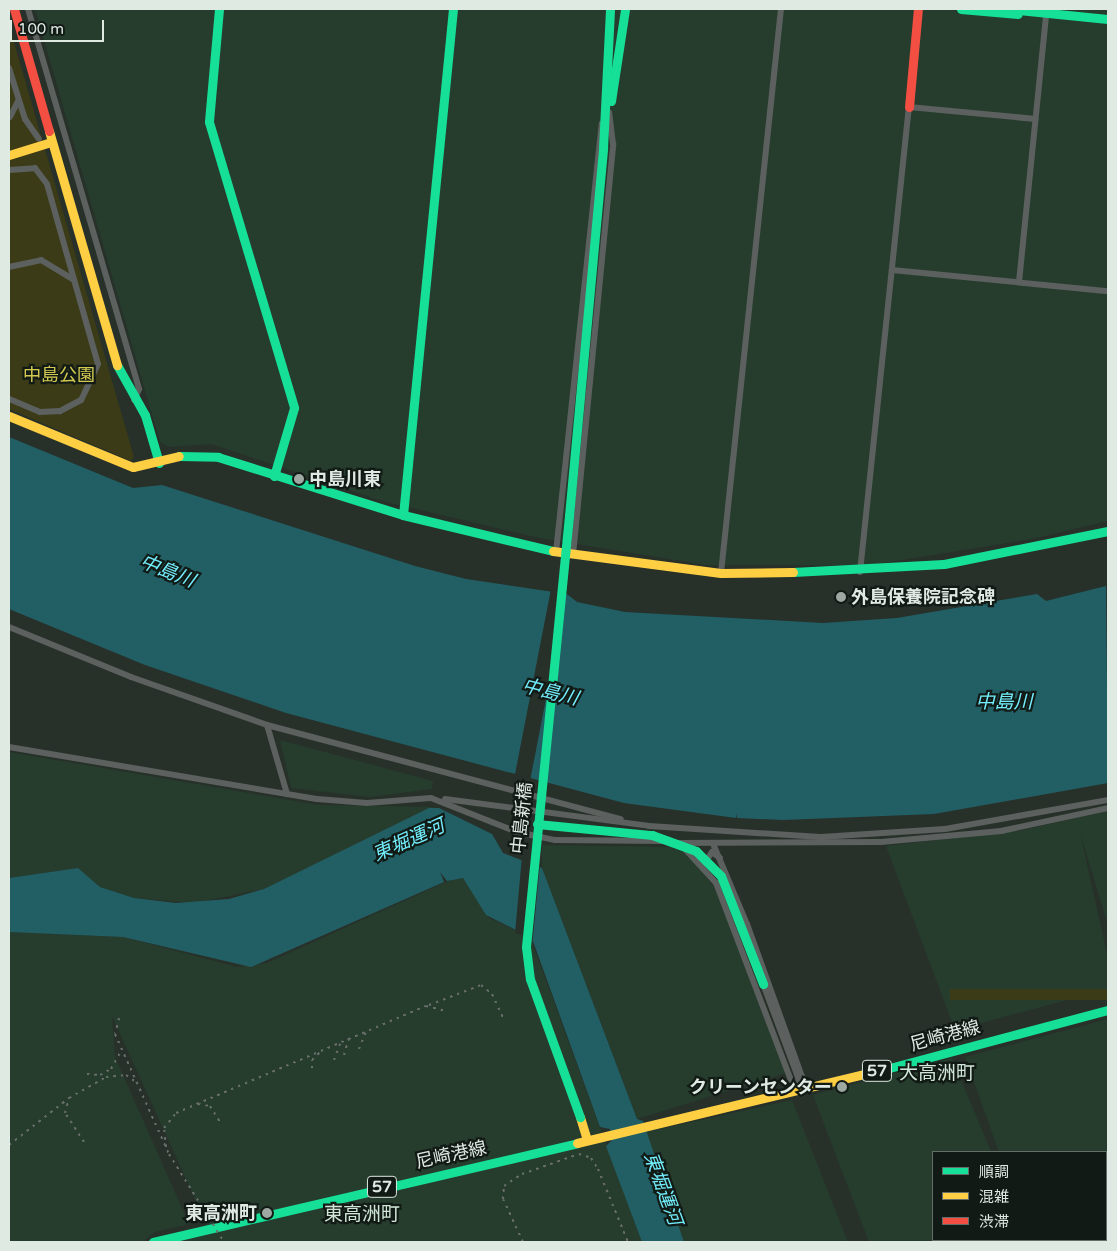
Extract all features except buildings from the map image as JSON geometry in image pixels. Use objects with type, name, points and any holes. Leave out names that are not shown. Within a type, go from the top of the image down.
[{"type":"main road","points":[[14,9],[120,376],[134,400],[146,415],[159,463]]},
{"type":"main road","points":[[219,9],[209,122],[294,408],[274,476]]},
{"type":"main road","points":[[403,515],[453,9]]},
{"type":"main road","points":[[607,112],[611,36],[610,9]]},
{"type":"main road","points":[[611,36],[615,9]]},
{"type":"main road","points":[[607,112],[625,9]]},
{"type":"main road","points":[[909,106],[918,9]]},
{"type":"main road","points":[[961,9],[1108,24]]},
{"type":"main road","points":[[1008,9],[1108,19]]},
{"type":"main road","points":[[1068,9],[1108,13]]},
{"type":"main road","name":"中島新橋","points":[[587,1140],[530,979],[526,947],[607,112]]},
{"type":"main road","points":[[9,155],[52,142]]},
{"type":"main road","points":[[9,416],[124,465],[141,468],[206,455],[403,515],[573,556],[721,573],[860,572],[944,564],[1108,531]]},
{"type":"main road","points":[[537,824],[652,835],[696,851],[721,876],[763,984]]},
{"type":"main road","name":"尼崎港線","points":[[153,1242],[802,1088],[1108,1010]]},
{"type":"street","points":[[28,9],[139,389],[134,400]]},
{"type":"street","points":[[721,573],[781,9]]},
{"type":"street","points":[[1019,282],[1046,17]]},
{"type":"street","points":[[9,68],[25,119],[40,139]]},
{"type":"street","points":[[18,101],[9,117],[25,119]]},
{"type":"street","points":[[860,572],[909,106],[1035,119]]},
{"type":"street","points":[[556,552],[597,140],[607,112]]},
{"type":"street","points":[[573,556],[613,144],[607,112]]},
{"type":"street","points":[[9,170],[24,166],[42,174],[98,364],[92,382],[80,400],[60,411],[40,412],[9,398]]},
{"type":"street","points":[[9,267],[41,260],[74,280]]},
{"type":"street","points":[[892,270],[1108,291]]},
{"type":"street","points":[[9,627],[131,677],[267,725],[649,826]]},
{"type":"street","points":[[267,725],[287,794]]},
{"type":"street","points":[[9,747],[346,803],[431,798],[649,826],[792,837],[893,834],[1019,819],[1108,800]]},
{"type":"street","points":[[431,798],[539,837],[670,842],[714,846],[881,842],[1000,831],[1108,808]]},
{"type":"street","points":[[670,842],[687,850],[708,871]]},
{"type":"street","points":[[714,846],[726,868],[802,1077],[802,1088]]},
{"type":"street","points":[[726,868],[712,852],[705,859],[708,871],[730,914],[791,1080],[802,1088]]},
{"type":"street","points":[[763,984],[802,1088]]},
{"type":"shaded area","points":[[35,9],[1108,9],[1108,521],[1032,539],[871,565],[706,565],[540,538],[382,501],[211,444],[168,447],[160,442]]},
{"type":"shaded area","points":[[280,740],[433,781],[432,789],[370,797],[291,788]]},
{"type":"shaded area","points":[[9,752],[318,805],[434,807],[264,889],[194,903],[134,898],[100,887],[78,868],[9,878]]},
{"type":"shaded area","points":[[1108,811],[1108,925],[1080,833],[1108,958],[1108,989],[955,1030],[886,846],[1018,831]]},
{"type":"shaded area","points":[[542,845],[670,847],[689,854],[715,888],[786,1073],[637,1119],[542,868]]},
{"type":"shaded area","points":[[457,877],[466,880],[489,918],[530,937],[642,1242],[172,1242],[211,1234],[112,1016],[115,1057],[189,1224],[155,1232],[142,1242],[9,1242],[9,932],[123,937],[237,967],[267,963]]},
{"type":"shaded area","points":[[1108,1019],[1108,1242],[1032,1242],[1107,1241],[1107,1151],[999,1151],[965,1057]]},
{"type":"shaded area","points":[[952,1058],[991,1151],[932,1151],[932,1241],[1026,1242],[869,1242],[813,1095]]},
{"type":"shaded area","points":[[792,1100],[848,1242],[684,1242],[646,1132]]},
{"type":"green space","name":"中島公園","points":[[9,25],[134,457],[131,461],[9,409]]},
{"type":"green space","points":[[950,989],[1108,989],[1108,1000],[950,1000]]},
{"type":"water","name":"中島川","points":[[9,437],[133,488],[162,485],[415,566],[466,579],[567,594],[577,602],[625,612],[823,623],[897,618],[1037,594],[1046,601],[1106,586],[1108,783],[934,814],[783,820],[737,818],[737,813],[736,818],[624,803],[286,713],[145,665],[9,609]]},
{"type":"water","name":"東堀運河","points":[[429,808],[439,808],[492,834],[503,853],[542,868],[637,1119],[643,1121],[684,1242],[642,1242],[606,1146],[612,1140],[610,1129],[600,1127],[534,944],[530,937],[486,915],[463,878],[447,881],[440,872],[444,882],[251,967],[123,937],[9,932],[9,878],[78,868],[100,887],[134,898],[176,903],[229,899],[264,889]]},
{"type":"pier","points":[[551,589],[567,592],[529,783],[514,780]]},
{"type":"pier","points":[[522,856],[540,864],[532,947],[527,937],[515,933]]},
{"type":"railway","points":[[429,1005],[481,985],[492,994],[503,1018]]},
{"type":"railway","points":[[166,1147],[164,1128],[176,1113],[426,1006],[446,1011]]},
{"type":"railway","points":[[119,1018],[115,1034],[169,1154],[224,1242]]},
{"type":"railway","points":[[359,1049],[366,1032]]},
{"type":"railway","points":[[344,1055],[349,1038]]},
{"type":"railway","points":[[334,1060],[341,1042]]},
{"type":"railway","points":[[87,1074],[100,1075],[111,1069],[122,1049]]},
{"type":"railway","points":[[312,1068],[312,1060],[320,1052]]},
{"type":"railway","points":[[84,1142],[65,1113],[69,1098],[106,1077],[126,1075],[136,1082]]},
{"type":"railway","points":[[9,1145],[69,1098]]},
{"type":"railway","points":[[198,1104],[210,1106],[220,1122]]},
{"type":"railway","points":[[523,1242],[503,1199],[504,1186],[522,1174],[579,1154],[591,1158],[598,1169],[628,1242]]},
{"type":"traffic: fast","points":[[219,9],[209,122],[294,408],[274,476]]},
{"type":"traffic: fast","points":[[403,515],[453,9]]},
{"type":"traffic: fast","points":[[569,516],[603,148],[610,9]]},
{"type":"traffic: fast","points":[[611,101],[625,9]]},
{"type":"traffic: fast","points":[[961,9],[1018,14]]},
{"type":"traffic: fast","points":[[1008,9],[1108,19]]},
{"type":"traffic: fast","points":[[117,365],[145,415],[159,463]]},
{"type":"traffic: fast","points":[[179,456],[218,457],[403,515],[553,551]]},
{"type":"traffic: fast","points":[[569,516],[526,947],[530,979],[580,1117]]},
{"type":"traffic: fast","points":[[793,572],[944,564],[1108,531]]},
{"type":"traffic: fast","points":[[537,824],[652,835],[696,851],[721,876],[763,984]]},
{"type":"traffic: fast","points":[[882,1070],[1108,1010]]},
{"type":"traffic: fast","points":[[153,1242],[577,1143]]},
{"type":"traffic: slow","points":[[49,131],[117,365]]},
{"type":"traffic: slow","points":[[9,155],[51,142]]},
{"type":"traffic: slow","points":[[9,416],[133,467],[179,456]]},
{"type":"traffic: slow","points":[[553,551],[721,573],[793,572]]},
{"type":"traffic: slow","points":[[577,1143],[882,1070]]},
{"type":"traffic: slow","points":[[580,1117],[587,1140]]},
{"type":"traffic: jam","points":[[14,9],[49,131]]},
{"type":"traffic: jam","points":[[909,107],[918,9]]},
{"type":"place","name":"中島川東","points":[[299,479]]},
{"type":"place","name":"外島保養院記念碑","points":[[841,597]]},
{"type":"place","name":"クリーンセンター","points":[[842,1087]]},
{"type":"place","name":"東高洲町","points":[[267,1213]]},
{"type":"district","name":"大高洲町","points":[[937,1074]]},
{"type":"district","name":"東高洲町","points":[[362,1215]]}]
